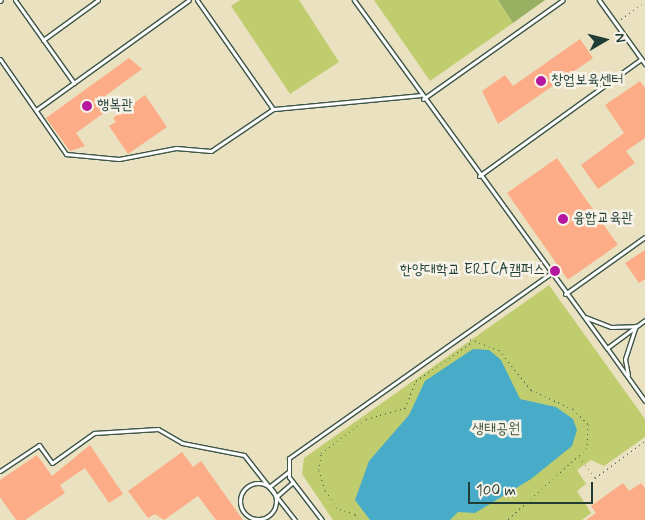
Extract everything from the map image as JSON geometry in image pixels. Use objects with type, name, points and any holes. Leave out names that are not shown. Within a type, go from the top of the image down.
[{"type":"lane","points":[[15,0],[74,83]]},
{"type":"lane","points":[[43,40],[98,0]]},
{"type":"lane","points":[[36,110],[189,0]]},
{"type":"lane","points":[[197,0],[274,109]]},
{"type":"lane","points":[[354,0],[420,95],[645,401]]},
{"type":"lane","points":[[423,99],[564,0]]},
{"type":"lane","points":[[599,0],[645,64]]},
{"type":"lane","points":[[0,59],[66,154],[119,159],[176,148],[211,151],[274,109],[420,95]]},
{"type":"lane","points":[[479,176],[641,59]]},
{"type":"lane","points":[[565,294],[645,237]]},
{"type":"lane","points":[[322,520],[293,482],[288,472],[289,458],[550,274]]},
{"type":"lane","points":[[582,315],[611,327],[637,326]]},
{"type":"lane","points":[[607,348],[645,320]]},
{"type":"lane","points":[[629,379],[625,359],[637,326]]},
{"type":"lane","points":[[0,471],[39,445],[52,462],[94,433],[158,429],[182,443],[244,455],[295,520]]},
{"type":"lane","points":[[271,488],[288,472]]},
{"type":"lane","points":[[276,496],[293,482]]},
{"type":"lane","points":[[262,484],[271,488],[276,500],[268,516],[257,519],[246,514],[241,504],[246,488],[262,484]]},
{"type":"path","points":[[616,23],[645,2]]},
{"type":"path","points":[[357,520],[355,514],[337,508],[325,490],[319,470],[321,453],[366,419],[405,408],[416,381],[472,342],[499,350],[531,390],[585,418],[590,438],[579,456],[507,520]]},
{"type":"path","points":[[579,456],[595,478],[645,441]]},
{"type":"green space","points":[[240,0],[299,0],[339,62],[290,94],[231,6]]},
{"type":"green space","points":[[374,0],[498,0],[513,23],[430,81]]},
{"type":"green space","points":[[498,0],[545,0],[513,23]]},
{"type":"green space","name":"생태공원","points":[[549,285],[645,419],[645,437],[604,466],[591,460],[577,470],[586,484],[577,491],[591,513],[582,520],[333,520],[302,474],[304,458]]},
{"type":"water","points":[[473,349],[489,350],[501,360],[520,399],[556,407],[573,419],[577,430],[572,446],[531,479],[475,513],[458,512],[450,520],[370,520],[355,500],[369,461],[409,415],[425,381]]},
{"type":"building","name":"창업보육센터","points":[[580,39],[593,58],[498,124],[482,91],[505,75],[513,86]]},
{"type":"building","name":"행복관","points":[[129,58],[142,69],[101,99],[108,110],[76,133],[85,146],[70,151],[46,118]]},
{"type":"building","points":[[640,81],[645,88],[645,138],[626,151],[635,163],[598,189],[581,165],[624,133],[605,105]]},
{"type":"building","points":[[145,95],[167,127],[128,154],[109,126],[116,122],[113,118]]},
{"type":"building","name":"융합교육관","points":[[557,158],[618,245],[568,280],[507,193]]},
{"type":"building","points":[[645,250],[645,279],[639,283],[625,263]]},
{"type":"building","points":[[90,445],[123,494],[109,503],[85,468],[60,485],[65,493],[25,520],[16,520],[0,497],[0,480],[37,455],[52,476]]},
{"type":"building","points":[[182,452],[193,467],[201,461],[243,520],[216,520],[198,496],[164,520],[155,514],[148,518],[128,491]]},
{"type":"building","points":[[623,483],[629,491],[641,483],[645,488],[645,520],[586,520],[596,513],[591,506]]},
{"type":"place","name":"창업보육센터","points":[[541,81]]},
{"type":"place","name":"행복관","points":[[87,106]]},
{"type":"place","name":"융합교육관","points":[[563,219]]},
{"type":"place","name":"한양대학교 ERICA캠퍼스","points":[[555,271]]}]
